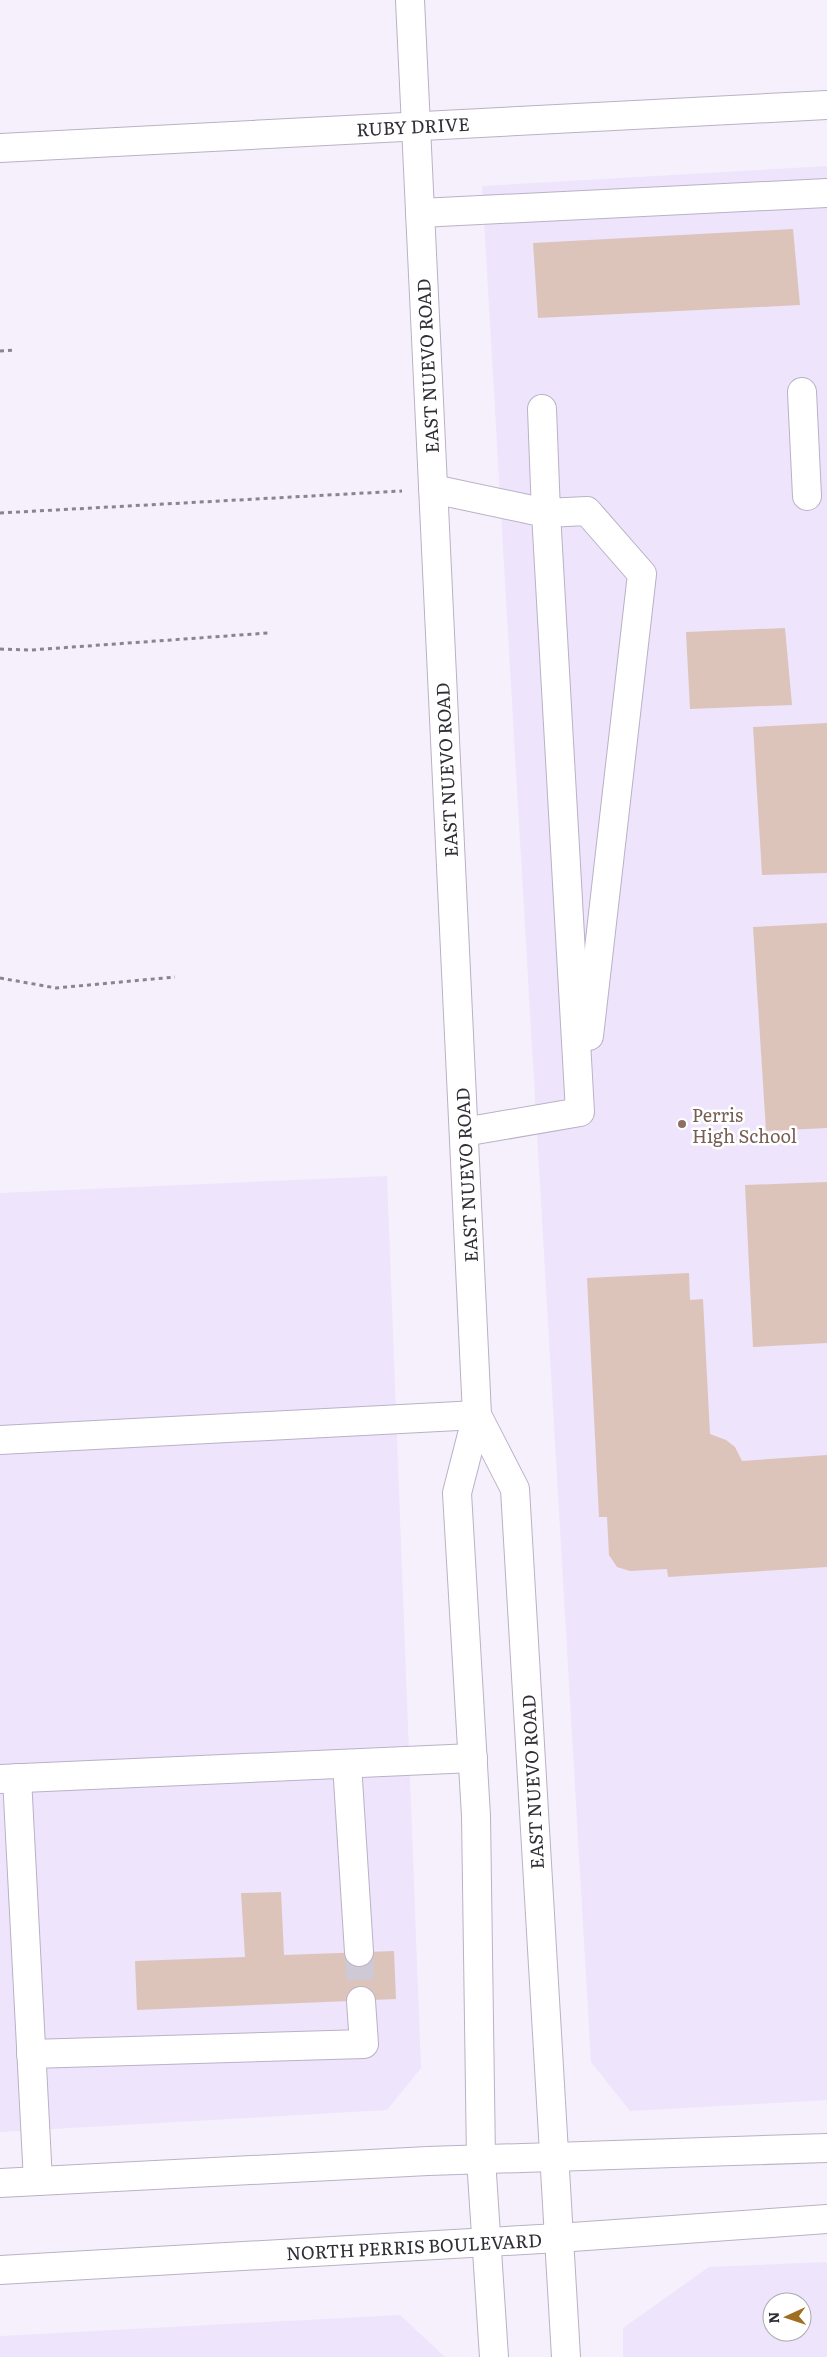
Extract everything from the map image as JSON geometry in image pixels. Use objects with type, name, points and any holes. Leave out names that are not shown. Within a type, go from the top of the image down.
[{"type":"main road","name":"EAST NUEVO ROAD","points":[[410,0],[477,1415],[457,1493],[476,1816],[481,2159],[494,2357]]},
{"type":"main road","name":"RUBY DRIVE","points":[[0,148],[827,105]]},
{"type":"main road","points":[[420,212],[827,193]]},
{"type":"main road","points":[[802,392],[807,496]]},
{"type":"main road","points":[[542,409],[546,513],[580,1112]]},
{"type":"main road","points":[[433,489],[546,513],[587,511],[642,574],[580,1112]]},
{"type":"main road","points":[[464,1132],[580,1112]]},
{"type":"main road","name":"EAST NUEVO ROAD","points":[[477,1415],[514,1489],[566,2357]]},
{"type":"main road","points":[[0,1440],[477,1415]]},
{"type":"main road","points":[[38,2181],[31,2054],[6,1827],[8,1779],[473,1758]]},
{"type":"main road","points":[[347,1764],[359,1952]]},
{"type":"main road","points":[[31,2054],[364,2044],[361,2001]]},
{"type":"main road","points":[[0,2183],[481,2159],[817,2148]]},
{"type":"main road","name":"NORTH PERRIS BOULEVARD","points":[[0,2270],[558,2238],[827,2219]]},
{"type":"path","points":[[0,351],[15,350]]},
{"type":"path","points":[[0,513],[433,489]]},
{"type":"path","points":[[0,649],[31,650],[268,633]]},
{"type":"path","points":[[0,978],[56,988],[175,978]]},
{"type":"shaded area","name":"Perris High School","points":[[827,166],[827,2100],[630,2111],[591,2062],[482,186]]},
{"type":"shaded area","points":[[387,1176],[421,2068],[387,2110],[0,2132],[0,1193]]},
{"type":"shaded area","points":[[827,2262],[827,2357],[623,2357],[623,2328],[709,2267]]},
{"type":"shaded area","points":[[400,2315],[445,2357],[0,2357],[0,2336]]},
{"type":"building","points":[[793,229],[800,305],[538,318],[533,243]]},
{"type":"building","points":[[785,628],[792,705],[690,709],[686,632]]},
{"type":"building","points":[[827,723],[827,873],[762,875],[753,727]]},
{"type":"building","points":[[827,923],[827,1128],[766,1131],[753,927]]},
{"type":"building","points":[[827,1182],[827,1343],[753,1347],[745,1185]]},
{"type":"building","points":[[689,1273],[690,1300],[703,1299],[710,1434],[726,1440],[735,1447],[742,1461],[827,1455],[827,1567],[668,1577],[667,1569],[630,1571],[617,1567],[609,1555],[607,1517],[599,1517],[587,1278]]},
{"type":"building","points":[[281,1892],[284,1955],[394,1951],[396,1999],[137,2010],[135,1961],[245,1957],[241,1893]]},
{"type":"tunnel","points":[[359,1952],[361,2001]]},
{"type":"place","name":"Perris High School","points":[[682,1124]]}]
